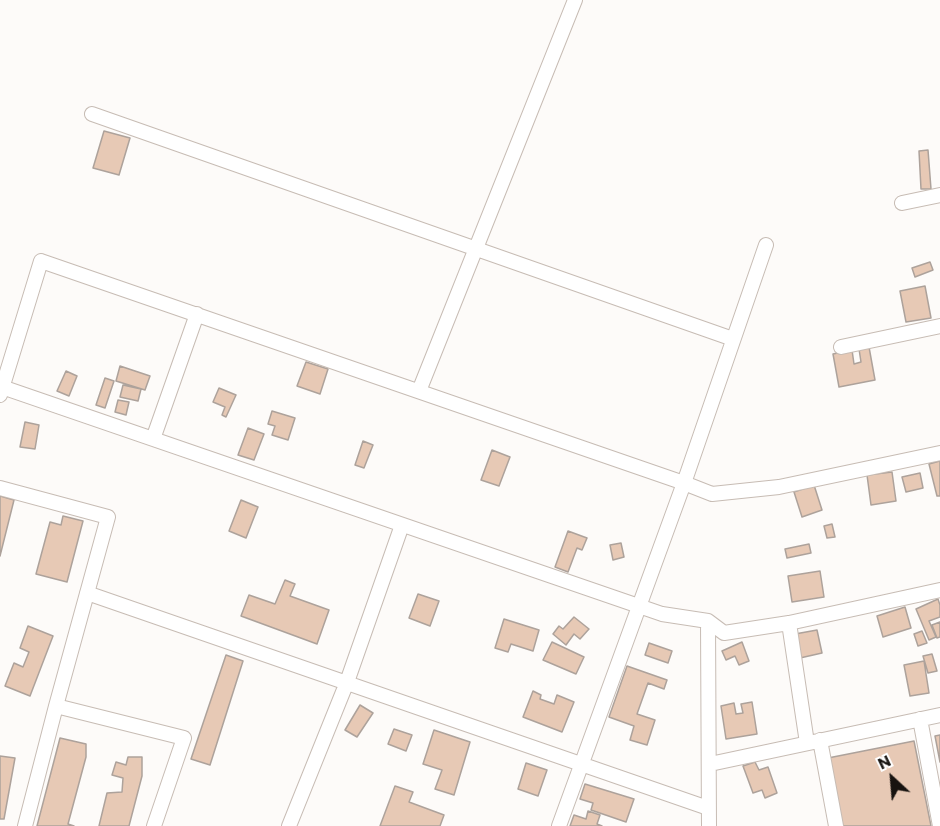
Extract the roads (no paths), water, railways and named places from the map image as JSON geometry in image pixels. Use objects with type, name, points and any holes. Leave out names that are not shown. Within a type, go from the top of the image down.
[{"type":"street","points":[[419,391],[575,0]]},
{"type":"street","points":[[92,114],[733,339]]},
{"type":"street","points":[[902,203],[940,195]]},
{"type":"street","points":[[559,826],[684,483],[766,245]]},
{"type":"street","points":[[940,453],[768,488],[712,494],[41,261],[1,391],[153,439],[662,614],[708,621],[724,633],[789,623],[940,590]]},
{"type":"street","points":[[153,439],[197,314]]},
{"type":"street","points":[[841,347],[940,326]]},
{"type":"street","points":[[0,488],[108,517],[25,826]]},
{"type":"street","points":[[289,826],[347,682],[402,525]]},
{"type":"street","points":[[87,593],[708,808]]},
{"type":"street","points":[[708,621],[709,826]]},
{"type":"street","points":[[789,623],[813,742],[836,826]]},
{"type":"street","points":[[56,706],[184,738],[154,826]]},
{"type":"street","points":[[710,764],[940,714]]},
{"type":"street","points":[[920,719],[940,826]]}]
